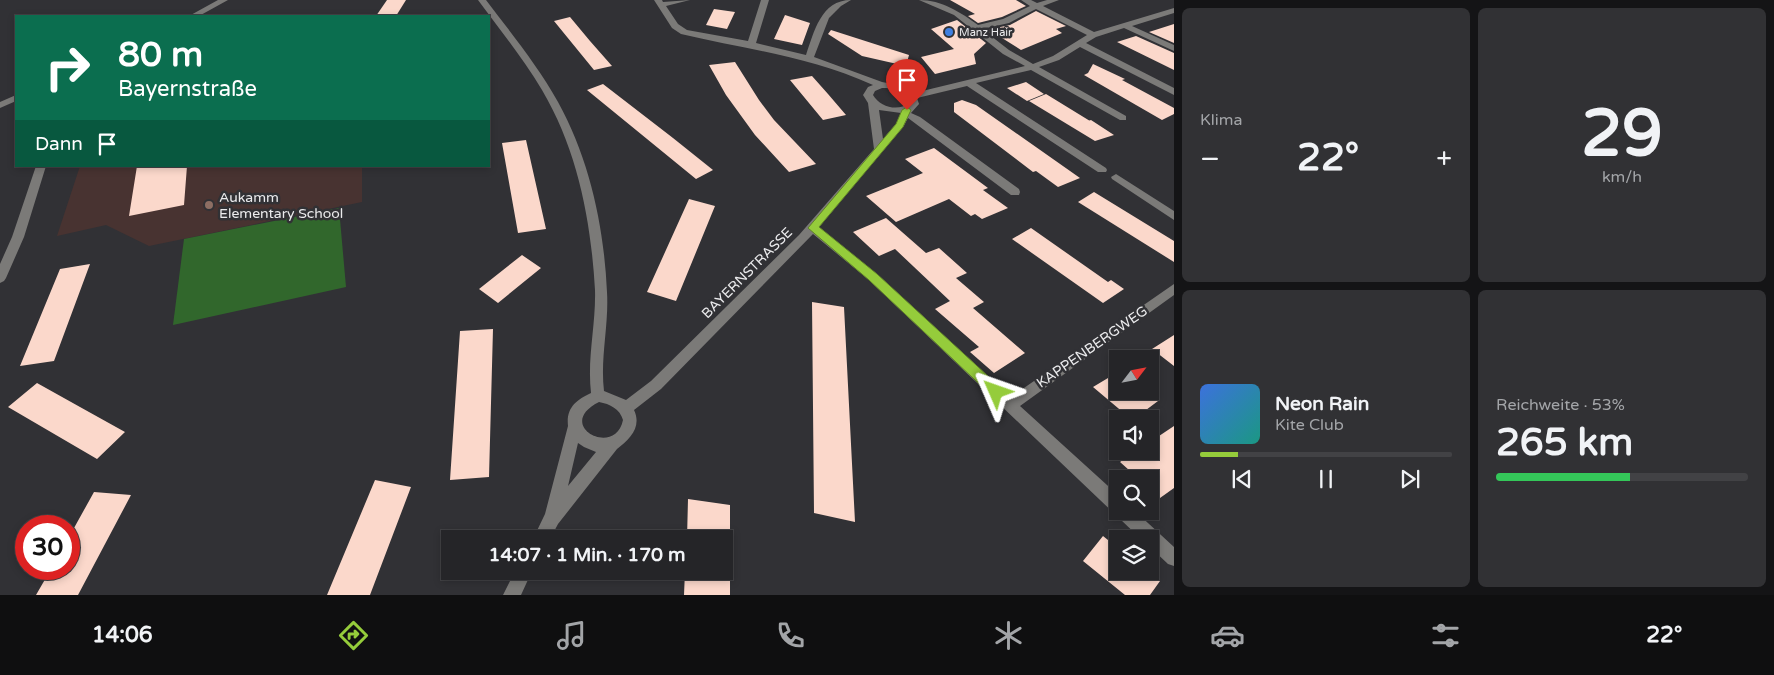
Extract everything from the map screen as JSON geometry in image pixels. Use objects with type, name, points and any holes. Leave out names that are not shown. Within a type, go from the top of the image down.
[{"type":"street","points":[[194,15],[224,0]]},
{"type":"street","points":[[482,0],[524,57],[553,102],[567,130],[585,182],[594,218],[599,259],[601,301],[595,380],[598,396]]},
{"type":"street","points":[[659,2],[686,0]]},
{"type":"street","points":[[751,44],[765,0]]},
{"type":"street","points":[[809,59],[823,20],[830,9],[847,0]]},
{"type":"street","points":[[923,0],[957,12],[995,44],[1123,118]]},
{"type":"street","points":[[946,7],[954,0]]},
{"type":"street","points":[[1025,0],[1093,35]]},
{"type":"street","points":[[977,28],[1006,21],[1036,6],[1055,0]]},
{"type":"street","points":[[659,2],[678,29],[751,44],[809,59],[848,71],[881,86],[902,89],[912,96],[1032,67],[1056,58],[1093,35],[1174,10]]},
{"type":"street","points":[[1126,26],[1174,48]]},
{"type":"street","points":[[1079,43],[1174,92]]},
{"type":"street","points":[[969,83],[1102,170]]},
{"type":"street","points":[[879,148],[873,102],[868,95],[869,92],[881,86]]},
{"type":"street","name":"BAYERNSTRASSE","points":[[626,408],[642,398],[663,378],[813,228],[900,125],[906,112],[914,104],[912,96]]},
{"type":"street","points":[[0,105],[15,98]]},
{"type":"street","points":[[873,102],[893,110],[906,112],[1015,192]]},
{"type":"street","points":[[0,278],[18,237],[41,167]]},
{"type":"street","points":[[1116,177],[1174,216]]},
{"type":"street","points":[[813,228],[873,277],[1109,498]]},
{"type":"street","name":"KAPPENBERGWEG","points":[[1010,405],[1174,289]]},
{"type":"street","points":[[552,518],[575,427],[576,410],[589,398],[598,396],[614,398],[626,408],[629,416],[630,425],[626,433],[620,440],[612,444],[594,445],[585,441],[575,427]]},
{"type":"street","points":[[546,530],[552,518],[612,444]]},
{"type":"street","points":[[1133,520],[1174,558]]},
{"type":"street","points":[[512,595],[520,580]]},
{"type":"shaded area","name":"Aukamm Elementary School","points":[[80,167],[362,167],[362,202],[149,246],[106,225],[57,236]]},
{"type":"green space","points":[[339,208],[346,287],[173,325],[184,239]]},
{"type":"building","points":[[387,0],[406,0],[397,15],[377,15]]},
{"type":"building","points":[[950,0],[1016,0],[1026,6],[1002,17],[978,23],[968,16],[975,14]]},
{"type":"building","points":[[714,9],[735,12],[727,29],[706,25]]},
{"type":"building","points":[[1036,11],[1066,26],[1056,29],[1062,33],[1021,50],[986,30],[1010,25]]},
{"type":"building","points":[[785,15],[810,23],[802,45],[774,39]]},
{"type":"building","points":[[570,17],[612,66],[594,70],[554,21]]},
{"type":"building","points":[[957,20],[986,43],[974,54],[976,64],[935,74],[921,57],[954,49],[931,29]]},
{"type":"building","points":[[1174,24],[1174,43],[1149,32]]},
{"type":"building","points":[[831,30],[909,55],[906,66],[862,56],[828,34]]},
{"type":"building","points":[[1136,36],[1174,53],[1174,70],[1117,42]]},
{"type":"building","points":[[735,62],[774,120],[816,164],[789,172],[755,135],[726,95],[709,65]]},
{"type":"building","points":[[1093,64],[1125,79],[1122,80],[1174,108],[1174,114],[1162,120],[1084,75],[1088,73]]},
{"type":"building","points":[[812,76],[846,115],[823,120],[790,80]]},
{"type":"building","points":[[1026,82],[1044,94],[1027,101],[1007,88]]},
{"type":"building","points":[[603,84],[713,170],[696,179],[587,90]]},
{"type":"building","points":[[1046,94],[1114,135],[1095,141],[1029,101]]},
{"type":"building","points":[[962,100],[976,105],[1080,178],[1058,187],[1036,171],[1033,172],[954,112],[954,103]]},
{"type":"building","points":[[526,140],[546,229],[518,233],[502,143]]},
{"type":"building","points":[[934,148],[988,188],[983,190],[1008,208],[982,219],[975,214],[971,216],[949,199],[896,222],[866,196],[923,173],[905,159]]},
{"type":"building","points":[[137,167],[187,167],[184,205],[129,216]]},
{"type":"building","points":[[1094,192],[1174,241],[1174,262],[1078,202]]},
{"type":"building","points":[[689,199],[715,206],[676,301],[647,292]]},
{"type":"building","points":[[886,218],[926,253],[939,248],[967,273],[956,278],[984,302],[973,308],[1025,353],[994,373],[970,352],[979,347],[935,309],[950,301],[895,249],[879,256],[853,232]]},
{"type":"building","points":[[1031,228],[1108,282],[1111,280],[1124,289],[1103,303],[1012,239]]},
{"type":"building","points":[[522,255],[541,268],[498,303],[479,289]]},
{"type":"building","points":[[90,264],[54,361],[20,366],[60,269]]},
{"type":"building","points":[[812,302],[844,307],[855,522],[814,513]]},
{"type":"building","points":[[493,329],[489,477],[450,480],[460,331]]},
{"type":"building","points":[[1174,335],[1174,366],[1159,354],[1159,350],[1152,349]]},
{"type":"building","points":[[1109,377],[1109,400],[1158,401],[1146,410],[1120,410],[1093,387]]},
{"type":"building","points":[[37,383],[125,432],[97,459],[8,407]]},
{"type":"building","points":[[1174,426],[1174,488],[1160,498],[1159,470],[1129,470],[1120,462],[1123,460],[1159,460],[1159,436]]},
{"type":"building","points":[[375,480],[411,487],[370,595],[327,595]]},
{"type":"building","points":[[94,492],[131,495],[78,595],[36,595],[45,580],[80,580],[80,517]]},
{"type":"building","points":[[688,499],[730,505],[730,530],[687,530]]},
{"type":"building","points":[[1103,536],[1109,541],[1109,580],[1160,581],[1150,595],[1125,595],[1083,561]]},
{"type":"building","points":[[685,580],[730,580],[730,595],[684,595]]},
{"type":"place","name":"Manz Hair","points":[[949,32]]},
{"type":"place","name":"Aukamm Elementary School","points":[[209,205]]},
{"type":"route","points":[[907,110],[900,125],[813,228],[840,248],[873,277],[996,392]]}]
